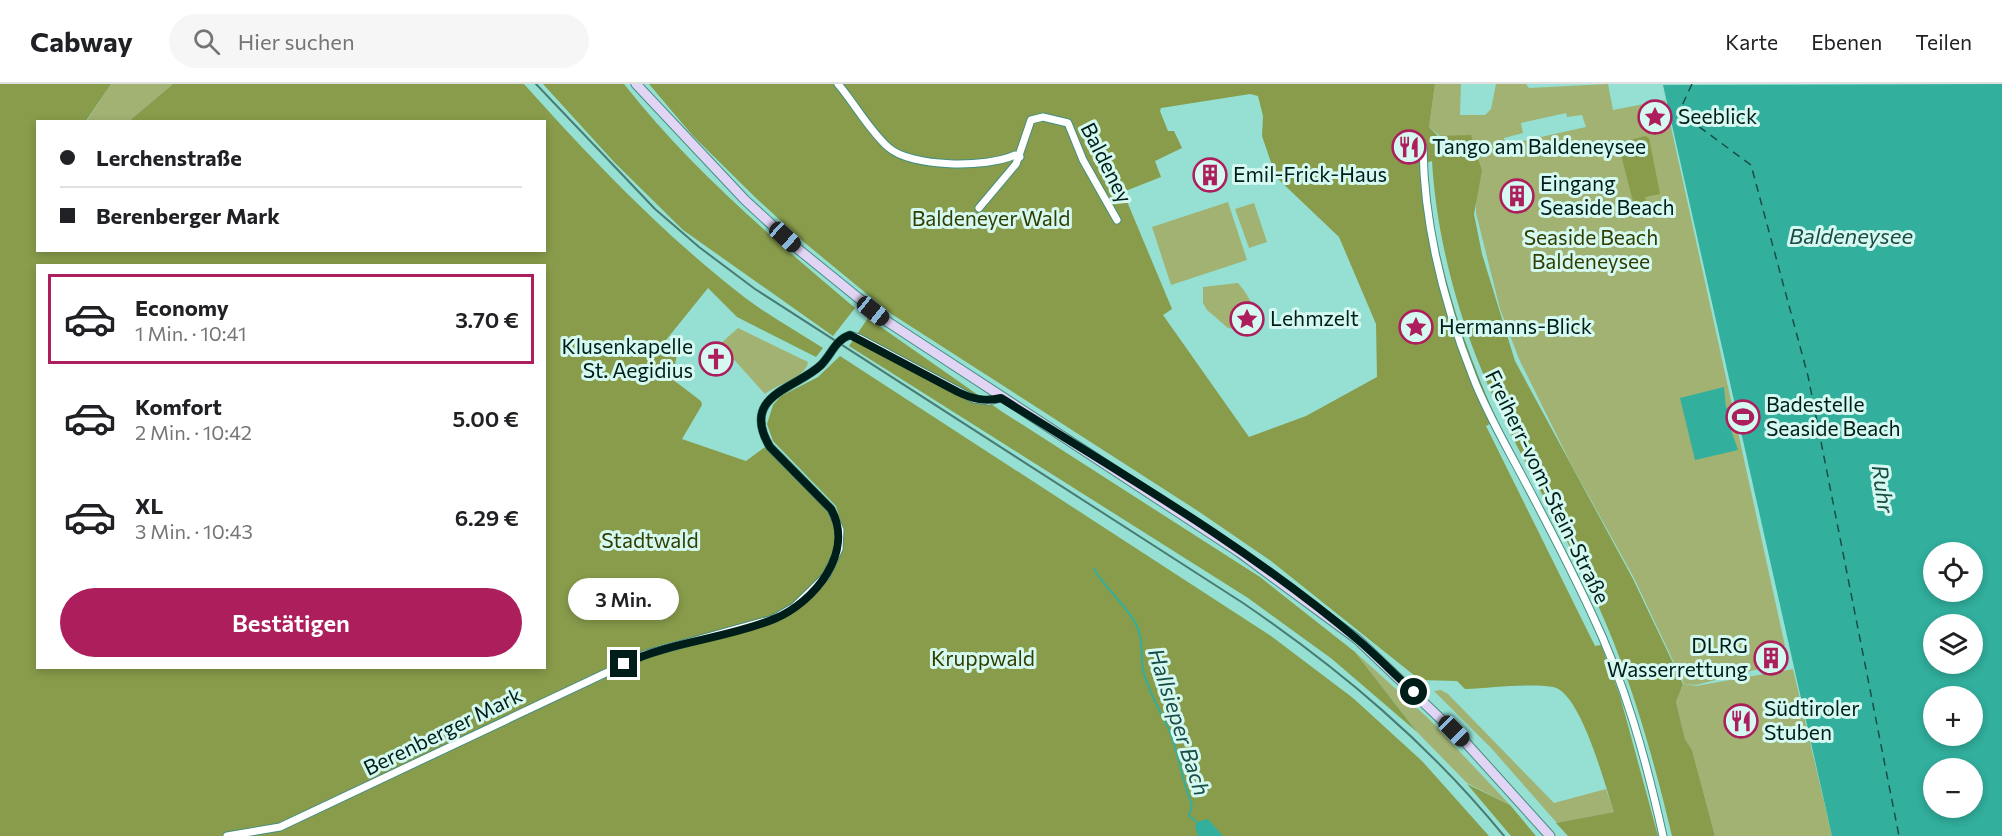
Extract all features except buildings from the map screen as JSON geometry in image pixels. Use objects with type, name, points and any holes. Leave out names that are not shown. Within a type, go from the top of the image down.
[{"type":"main road","points":[[636,84],[745,200],[798,249],[888,322],[1239,552],[1357,639],[1467,744],[1550,836]]},
{"type":"street","points":[[838,84],[881,139],[902,155],[952,164],[1015,155],[1020,157]]},
{"type":"street","name":"Baldeney","points":[[979,208],[1020,157],[1025,133],[1031,120],[1043,117],[1068,123],[1083,160],[1117,220]]},
{"type":"street","name":"Freiherr-vom-Stein-Straße","points":[[1423,147],[1423,184],[1429,224],[1462,347],[1493,422],[1606,645],[1629,709],[1663,836]]},
{"type":"street","name":"Berenberger Mark","points":[[227,836],[280,827],[646,654],[773,619],[803,599],[826,576],[835,559],[840,530],[831,509],[770,447],[764,438],[762,417],[771,396],[809,375],[823,363],[840,339],[850,335],[958,392],[981,400],[1001,398]]},
{"type":"green space","points":[[0,84],[111,84],[87,120],[36,120],[36,252],[546,252],[546,120],[130,120],[173,84],[524,84],[601,167],[682,245],[749,301],[823,348],[816,357],[737,317],[708,288],[662,345],[677,354],[672,379],[701,401],[702,405],[682,439],[746,461],[765,447],[826,509],[836,528],[837,538],[827,567],[811,589],[791,605],[769,617],[642,652],[557,695],[646,656],[777,620],[805,603],[828,577],[842,539],[841,523],[836,506],[773,441],[767,424],[773,405],[781,396],[818,377],[840,356],[1271,636],[1353,698],[1422,761],[1489,836],[240,836],[280,824],[222,836],[0,836]]},
{"type":"green space","points":[[111,84],[173,84],[130,120],[87,120]]},
{"type":"green space","points":[[543,84],[624,84],[705,174],[763,229],[855,308],[833,336],[683,230],[615,163]]},
{"type":"green space","name":"Baldeneyer Wald","points":[[649,84],[1435,84],[1429,127],[1438,136],[1471,135],[1482,171],[1474,214],[1482,254],[1515,361],[1633,579],[1683,684],[1676,702],[1685,739],[1692,750],[1715,836],[1672,836],[1640,718],[1609,631],[1583,574],[1495,401],[1463,321],[1442,241],[1432,161],[1426,163],[1429,196],[1450,294],[1460,327],[1497,420],[1486,426],[1595,646],[1601,645],[1620,696],[1658,836],[1568,836],[1556,823],[1614,812],[1591,742],[1573,705],[1563,693],[1553,687],[1543,686],[1465,689],[1457,681],[1420,680],[1271,561],[1198,511],[890,313],[805,243],[693,136]],"holes":[[[1250,94],[1258,96],[1263,116],[1262,136],[1276,177],[1339,237],[1376,324],[1377,377],[1306,416],[1249,437],[1163,315],[1172,309],[1123,192],[1161,177],[1155,161],[1182,148],[1174,131],[1168,131],[1160,111],[1161,108]]]},
{"type":"green space","name":"Seaside Beach Baldeneysee","points":[[1435,84],[1461,84],[1460,115],[1485,115],[1491,109],[1496,84],[1526,84],[1529,88],[1608,84],[1613,110],[1665,100],[1785,646],[1756,653],[1759,669],[1696,685],[1684,684],[1634,578],[1571,464],[1519,359],[1500,309],[1476,213],[1476,198],[1482,171],[1429,127]],"holes":[[[1566,113],[1567,117],[1582,115],[1586,127],[1505,145],[1504,138],[1523,133],[1521,123]]]},
{"type":"green space","points":[[1645,136],[1649,138],[1660,194],[1645,197],[1648,206],[1635,209],[1620,151],[1623,142]]},
{"type":"green space","points":[[1228,202],[1247,260],[1171,285],[1152,227]]},
{"type":"green space","points":[[1254,203],[1267,242],[1249,248],[1235,209]]},
{"type":"green space","points":[[1238,283],[1250,302],[1253,318],[1251,324],[1236,329],[1228,328],[1207,310],[1203,303],[1203,287]]},
{"type":"green space","points":[[868,318],[1001,411],[1260,577],[1355,652],[1417,732],[1332,659],[1248,598],[849,346]]},
{"type":"green space","points":[[738,328],[808,362],[806,368],[797,377],[765,394],[720,344]]},
{"type":"green space","points":[[1355,652],[1429,719],[1510,805],[1467,783],[1417,732]]},
{"type":"green space","points":[[1793,669],[1832,836],[1715,836],[1692,750],[1685,739],[1676,702],[1683,684],[1696,686]]},
{"type":"green space","points":[[1441,690],[1448,694],[1554,803],[1606,789],[1614,812],[1557,823],[1492,749],[1434,691]]},
{"type":"green space","points":[[1467,784],[1510,805],[1536,836],[1511,836]]},
{"type":"water","name":"Baldeneysee","points":[[2002,84],[2002,836],[1832,836],[1663,85]]},
{"type":"water","points":[[1724,387],[1726,408],[1729,407],[1734,429],[1731,430],[1738,450],[1695,460],[1680,398]]},
{"type":"water","points":[[1208,819],[1223,836],[1198,836],[1195,827],[1197,822]]},
{"type":"waterway","name":"Hallsieper Bach","points":[[1094,569],[1136,624],[1141,641],[1145,677],[1174,744],[1192,805],[1189,816],[1197,822]]},
{"type":"ferry route","points":[[1692,84],[1679,112],[1751,165],[1808,376],[1899,836]]},
{"type":"railway","points":[[536,84],[655,209],[699,247],[755,289],[1279,628],[1382,710],[1445,770],[1504,836]]},
{"type":"place","name":"Seeblick","points":[[1655,117]]},
{"type":"place","name":"Tango am Baldeneysee","points":[[1409,147]]},
{"type":"place","name":"Emil-Frick-Haus","points":[[1210,175]]},
{"type":"place","name":"Eingang Seaside Beach","points":[[1517,196]]},
{"type":"place","name":"Lehmzelt","points":[[1247,319]]},
{"type":"place","name":"Hermanns-Blick","points":[[1416,327]]},
{"type":"place","name":"Klusenkapelle St. Aegidius","points":[[716,359]]},
{"type":"place","name":"Badestelle Seaside Beach","points":[[1743,417]]},
{"type":"place","name":"DLRG Wasserrettung","points":[[1771,658]]},
{"type":"place","name":"Südtiroler Stuben","points":[[1741,721]]},
{"type":"route","points":[[624,664],[646,654],[780,616],[794,607],[826,576],[838,549],[840,530],[838,521],[831,509],[770,447],[764,438],[762,417],[771,396],[809,375],[823,363],[840,339],[850,335],[974,399],[989,401],[1001,398],[1154,495],[1277,578],[1357,639],[1414,692]]},
{"type":"water label","name":"Ruhr","points":[[1883,489]]},
{"type":"park label","name":"Stadtwald","points":[[650,541]]},
{"type":"park label","name":"Kruppwald","points":[[983,659]]}]
